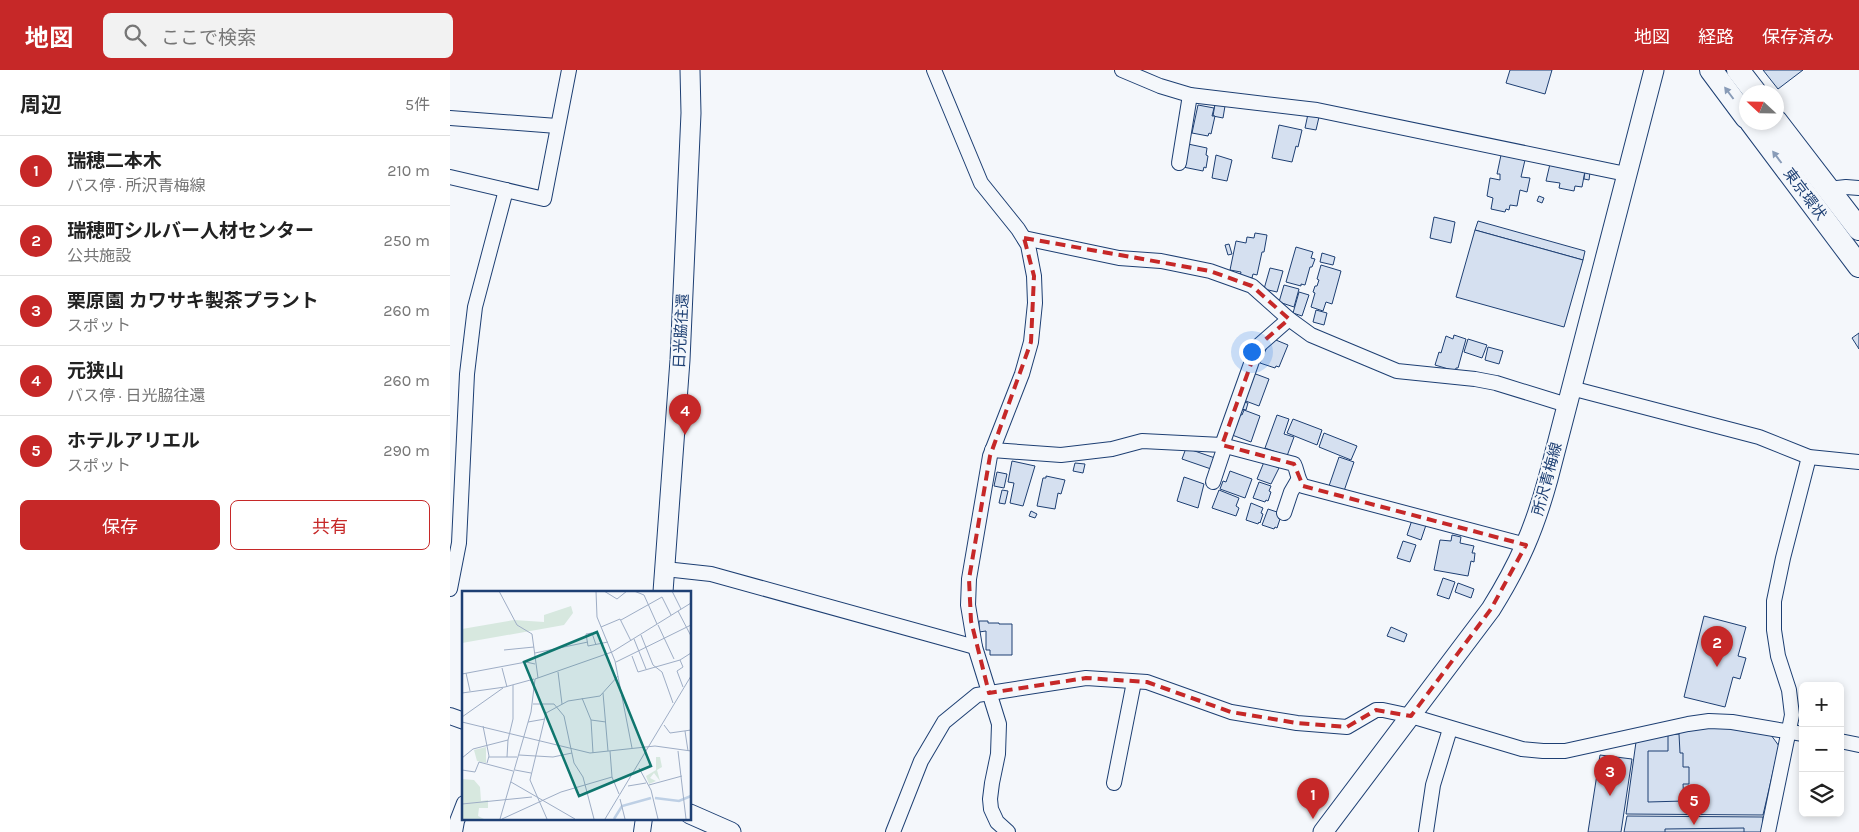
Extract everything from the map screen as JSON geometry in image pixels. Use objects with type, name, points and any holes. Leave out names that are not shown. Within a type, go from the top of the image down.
[{"type":"highway","points":[[1711,70],[1739,108]]},
{"type":"highway","points":[[1738,70],[1750,85]]},
{"type":"highway","name":"東京環状","points":[[1757,130],[1859,266]]},
{"type":"highway","name":"東京環状","points":[[1784,130],[1859,228]]},
{"type":"main road","name":"日光脇往還","points":[[663,591],[681,350],[691,113],[690,70]]},
{"type":"main road","name":"所沢青梅線","points":[[1323,832],[1491,609],[1512,576],[1526,546],[1543,498],[1654,70]]},
{"type":"main road","points":[[691,814],[731,832]]},
{"type":"street","points":[[450,176],[544,198],[569,70]]},
{"type":"street","points":[[934,70],[981,183],[1024,238],[1031,254],[1034,276],[1035,303],[1031,342],[1022,374],[992,450],[969,579],[968,605],[975,646],[998,724],[999,741],[990,799],[991,808],[997,822],[1008,832]]},
{"type":"street","points":[[1122,70],[1160,86],[1190,95],[1317,110],[1626,174]]},
{"type":"street","points":[[1179,163],[1190,95]]},
{"type":"street","points":[[450,118],[558,126]]},
{"type":"street","points":[[1828,189],[1859,188]]},
{"type":"street","points":[[450,589],[459,543],[467,374],[475,307],[506,190]]},
{"type":"street","points":[[1024,238],[1119,258],[1160,261],[1210,271],[1252,286],[1289,319],[1311,335],[1397,372],[1475,379],[1569,396],[1759,437],[1810,457],[1859,462]]},
{"type":"street","points":[[1213,482],[1257,348],[1289,319]]},
{"type":"street","points":[[992,450],[1061,456],[1142,441],[1224,445],[1294,464],[1298,472],[1298,480],[1291,492],[1284,513]]},
{"type":"street","points":[[1768,832],[1792,715],[1789,690],[1778,656],[1774,630],[1774,601],[1783,558],[1810,457]]},
{"type":"street","points":[[1298,480],[1303,486],[1526,546]]},
{"type":"street","points":[[665,569],[711,574],[975,646]]},
{"type":"street","points":[[893,832],[921,761],[944,722],[977,695],[1086,678],[1147,682],[1231,712],[1297,724],[1347,727],[1376,710],[1384,710],[1411,716],[1522,749],[1543,751],[1565,751],[1709,721],[1732,722],[1799,733]]},
{"type":"street","points":[[1114,783],[1134,682]]},
{"type":"street","points":[[450,716],[462,720]]},
{"type":"street","points":[[1426,832],[1433,785],[1450,729]]},
{"type":"street","points":[[1844,742],[1859,745]]},
{"type":"street","points":[[455,832],[462,808]]},
{"type":"highlighted area","points":[[1024,238],[1210,271],[1252,286],[1289,319],[1257,347],[1222,445],[1294,464],[1303,486],[1526,545],[1491,609],[1411,716],[1376,710],[1347,727],[1297,723],[1231,712],[1147,682],[1086,678],[989,693],[971,621],[969,579],[990,456],[1031,342],[1034,276]]},
{"type":"building","points":[[1510,70],[1552,70],[1545,94],[1506,83]]},
{"type":"building","points":[[1763,70],[1803,70],[1783,85],[1775,85]]},
{"type":"building","points":[[1215,104],[1225,106],[1223,118],[1213,116]]},
{"type":"building","points":[[1198,105],[1214,108],[1212,116],[1215,116],[1211,134],[1209,133],[1208,136],[1192,133]]},
{"type":"building","points":[[1308,114],[1319,117],[1316,130],[1305,128]]},
{"type":"building","points":[[1279,125],[1302,130],[1292,162],[1272,158]]},
{"type":"building","points":[[1188,144],[1207,148],[1206,168],[1204,167],[1203,171],[1183,167]]},
{"type":"building","points":[[1216,155],[1232,160],[1227,181],[1212,178]]},
{"type":"building","points":[[1501,155],[1525,160],[1521,177],[1530,178],[1527,192],[1520,190],[1517,206],[1510,205],[1509,210],[1506,209],[1505,212],[1491,209],[1493,198],[1487,196],[1490,178],[1500,180],[1500,174],[1497,174]]},
{"type":"building","points":[[1550,164],[1585,171],[1582,187],[1575,186],[1574,191],[1559,188],[1560,183],[1546,181]]},
{"type":"building","points":[[1585,171],[1590,172],[1589,180],[1584,179]]},
{"type":"building","points":[[1539,196],[1544,198],[1542,203],[1537,201]]},
{"type":"building","points":[[1434,217],[1455,222],[1451,243],[1430,238]]},
{"type":"building","points":[[1478,221],[1585,251],[1583,260],[1475,230]]},
{"type":"building","points":[[1475,230],[1583,260],[1564,327],[1456,297]]},
{"type":"building","points":[[1255,233],[1267,235],[1257,275],[1253,274],[1252,278],[1240,276],[1241,272],[1230,270],[1236,241],[1246,243],[1247,237],[1254,238]]},
{"type":"building","points":[[1229,244],[1232,254],[1228,255],[1225,245]]},
{"type":"building","points":[[1296,247],[1313,252],[1311,258],[1315,259],[1312,267],[1310,267],[1305,285],[1301,284],[1301,286],[1286,282]]},
{"type":"building","points":[[1322,253],[1335,257],[1333,265],[1320,262]]},
{"type":"building","points":[[1321,265],[1341,271],[1332,304],[1326,302],[1323,311],[1311,307],[1315,293],[1313,292],[1319,280],[1317,279]]},
{"type":"building","points":[[1270,268],[1283,271],[1277,292],[1264,289]]},
{"type":"building","points":[[1284,285],[1299,289],[1294,307],[1279,302]]},
{"type":"building","points":[[1299,292],[1309,295],[1302,316],[1293,313]]},
{"type":"building","points":[[1316,310],[1327,313],[1324,325],[1313,322]]},
{"type":"building","points":[[1859,333],[1859,349],[1852,338]]},
{"type":"building","points":[[1454,335],[1466,339],[1458,368],[1455,371],[1435,365],[1446,336],[1453,339]]},
{"type":"building","points":[[1271,338],[1288,345],[1279,367],[1276,366],[1275,368],[1260,363]]},
{"type":"building","points":[[1468,339],[1487,345],[1482,358],[1464,352]]},
{"type":"building","points":[[1488,347],[1503,351],[1499,364],[1485,360]]},
{"type":"building","points":[[1253,373],[1269,379],[1259,406],[1243,400]]},
{"type":"building","points":[[1243,402],[1248,403],[1246,410],[1241,409]]},
{"type":"building","points":[[1244,410],[1260,416],[1251,442],[1232,435],[1239,414],[1242,415]]},
{"type":"building","points":[[1277,415],[1289,419],[1284,434],[1294,437],[1287,456],[1265,448]]},
{"type":"building","points":[[1293,419],[1322,430],[1317,445],[1287,433]]},
{"type":"building","points":[[1324,433],[1357,446],[1351,460],[1319,447]]},
{"type":"building","points":[[1186,448],[1215,458],[1211,469],[1182,459]]},
{"type":"building","points":[[1339,457],[1354,462],[1344,491],[1329,486]]},
{"type":"building","points":[[1012,461],[1035,466],[1023,506],[1010,503],[1014,483],[1008,482]]},
{"type":"building","points":[[1264,462],[1279,468],[1271,484],[1257,479]]},
{"type":"building","points":[[1075,463],[1085,464],[1083,473],[1073,471]]},
{"type":"building","points":[[1230,471],[1252,479],[1245,498],[1220,489],[1223,481],[1226,482]]},
{"type":"building","points":[[997,472],[1007,474],[1004,488],[994,486]]},
{"type":"building","points":[[1046,476],[1065,480],[1061,494],[1058,493],[1055,509],[1037,506],[1043,478],[1046,478]]},
{"type":"building","points":[[1184,477],[1204,484],[1198,508],[1177,501]]},
{"type":"building","points":[[1259,482],[1271,486],[1268,501],[1266,500],[1265,502],[1253,498]]},
{"type":"building","points":[[1002,490],[1008,491],[1005,504],[999,503]]},
{"type":"building","points":[[1219,490],[1239,498],[1236,506],[1239,508],[1236,516],[1212,508]]},
{"type":"building","points":[[1251,503],[1263,508],[1261,513],[1263,514],[1258,524],[1246,520]]},
{"type":"building","points":[[1268,509],[1280,513],[1277,528],[1275,527],[1274,529],[1262,525]]},
{"type":"building","points":[[1031,511],[1037,514],[1035,518],[1029,516]]},
{"type":"building","points":[[1412,520],[1426,525],[1421,540],[1407,535]]},
{"type":"building","points":[[1452,535],[1461,537],[1460,543],[1474,546],[1472,553],[1475,553],[1474,562],[1471,561],[1468,576],[1434,570],[1440,540],[1451,541]]},
{"type":"building","points":[[1403,541],[1416,545],[1410,562],[1397,558]]},
{"type":"building","points":[[1443,578],[1455,582],[1449,599],[1437,595]]},
{"type":"building","points":[[1458,583],[1474,589],[1471,598],[1455,592]]},
{"type":"building","points":[[1704,616],[1746,627],[1738,656],[1746,658],[1740,679],[1733,677],[1725,707],[1684,697]]},
{"type":"building","points":[[979,621],[1012,624],[1012,655],[990,655],[990,650],[986,650],[986,631],[979,632]]},
{"type":"building","points":[[1391,627],[1407,634],[1404,642],[1387,636]]},
{"type":"building","points":[[1697,726],[1722,727],[1771,735],[1779,746],[1763,815],[1626,814],[1636,742]]},
{"type":"building","points":[[1679,734],[1680,753],[1683,753],[1683,767],[1689,767],[1689,784],[1683,784],[1684,801],[1648,802],[1648,751],[1668,751],[1668,735]]},
{"type":"building","points":[[1600,755],[1632,759],[1621,832],[1588,832]]},
{"type":"building","points":[[1627,816],[1763,817],[1762,832],[1624,832]]},
{"type":"building","points":[[1744,828],[1744,832],[1665,832],[1665,829]]},
{"type":"place","name":"元狭山","points":[[685,435]]},
{"type":"place","name":"瑞穂町シルバー人材センター","points":[[1717,667]]},
{"type":"place","name":"栗原園 カワサキ製茶プラント","points":[[1610,796]]},
{"type":"place","name":"瑞穂二本木","points":[[1313,819]]},
{"type":"place","name":"ホテルアリエル","points":[[1694,825]]}]
